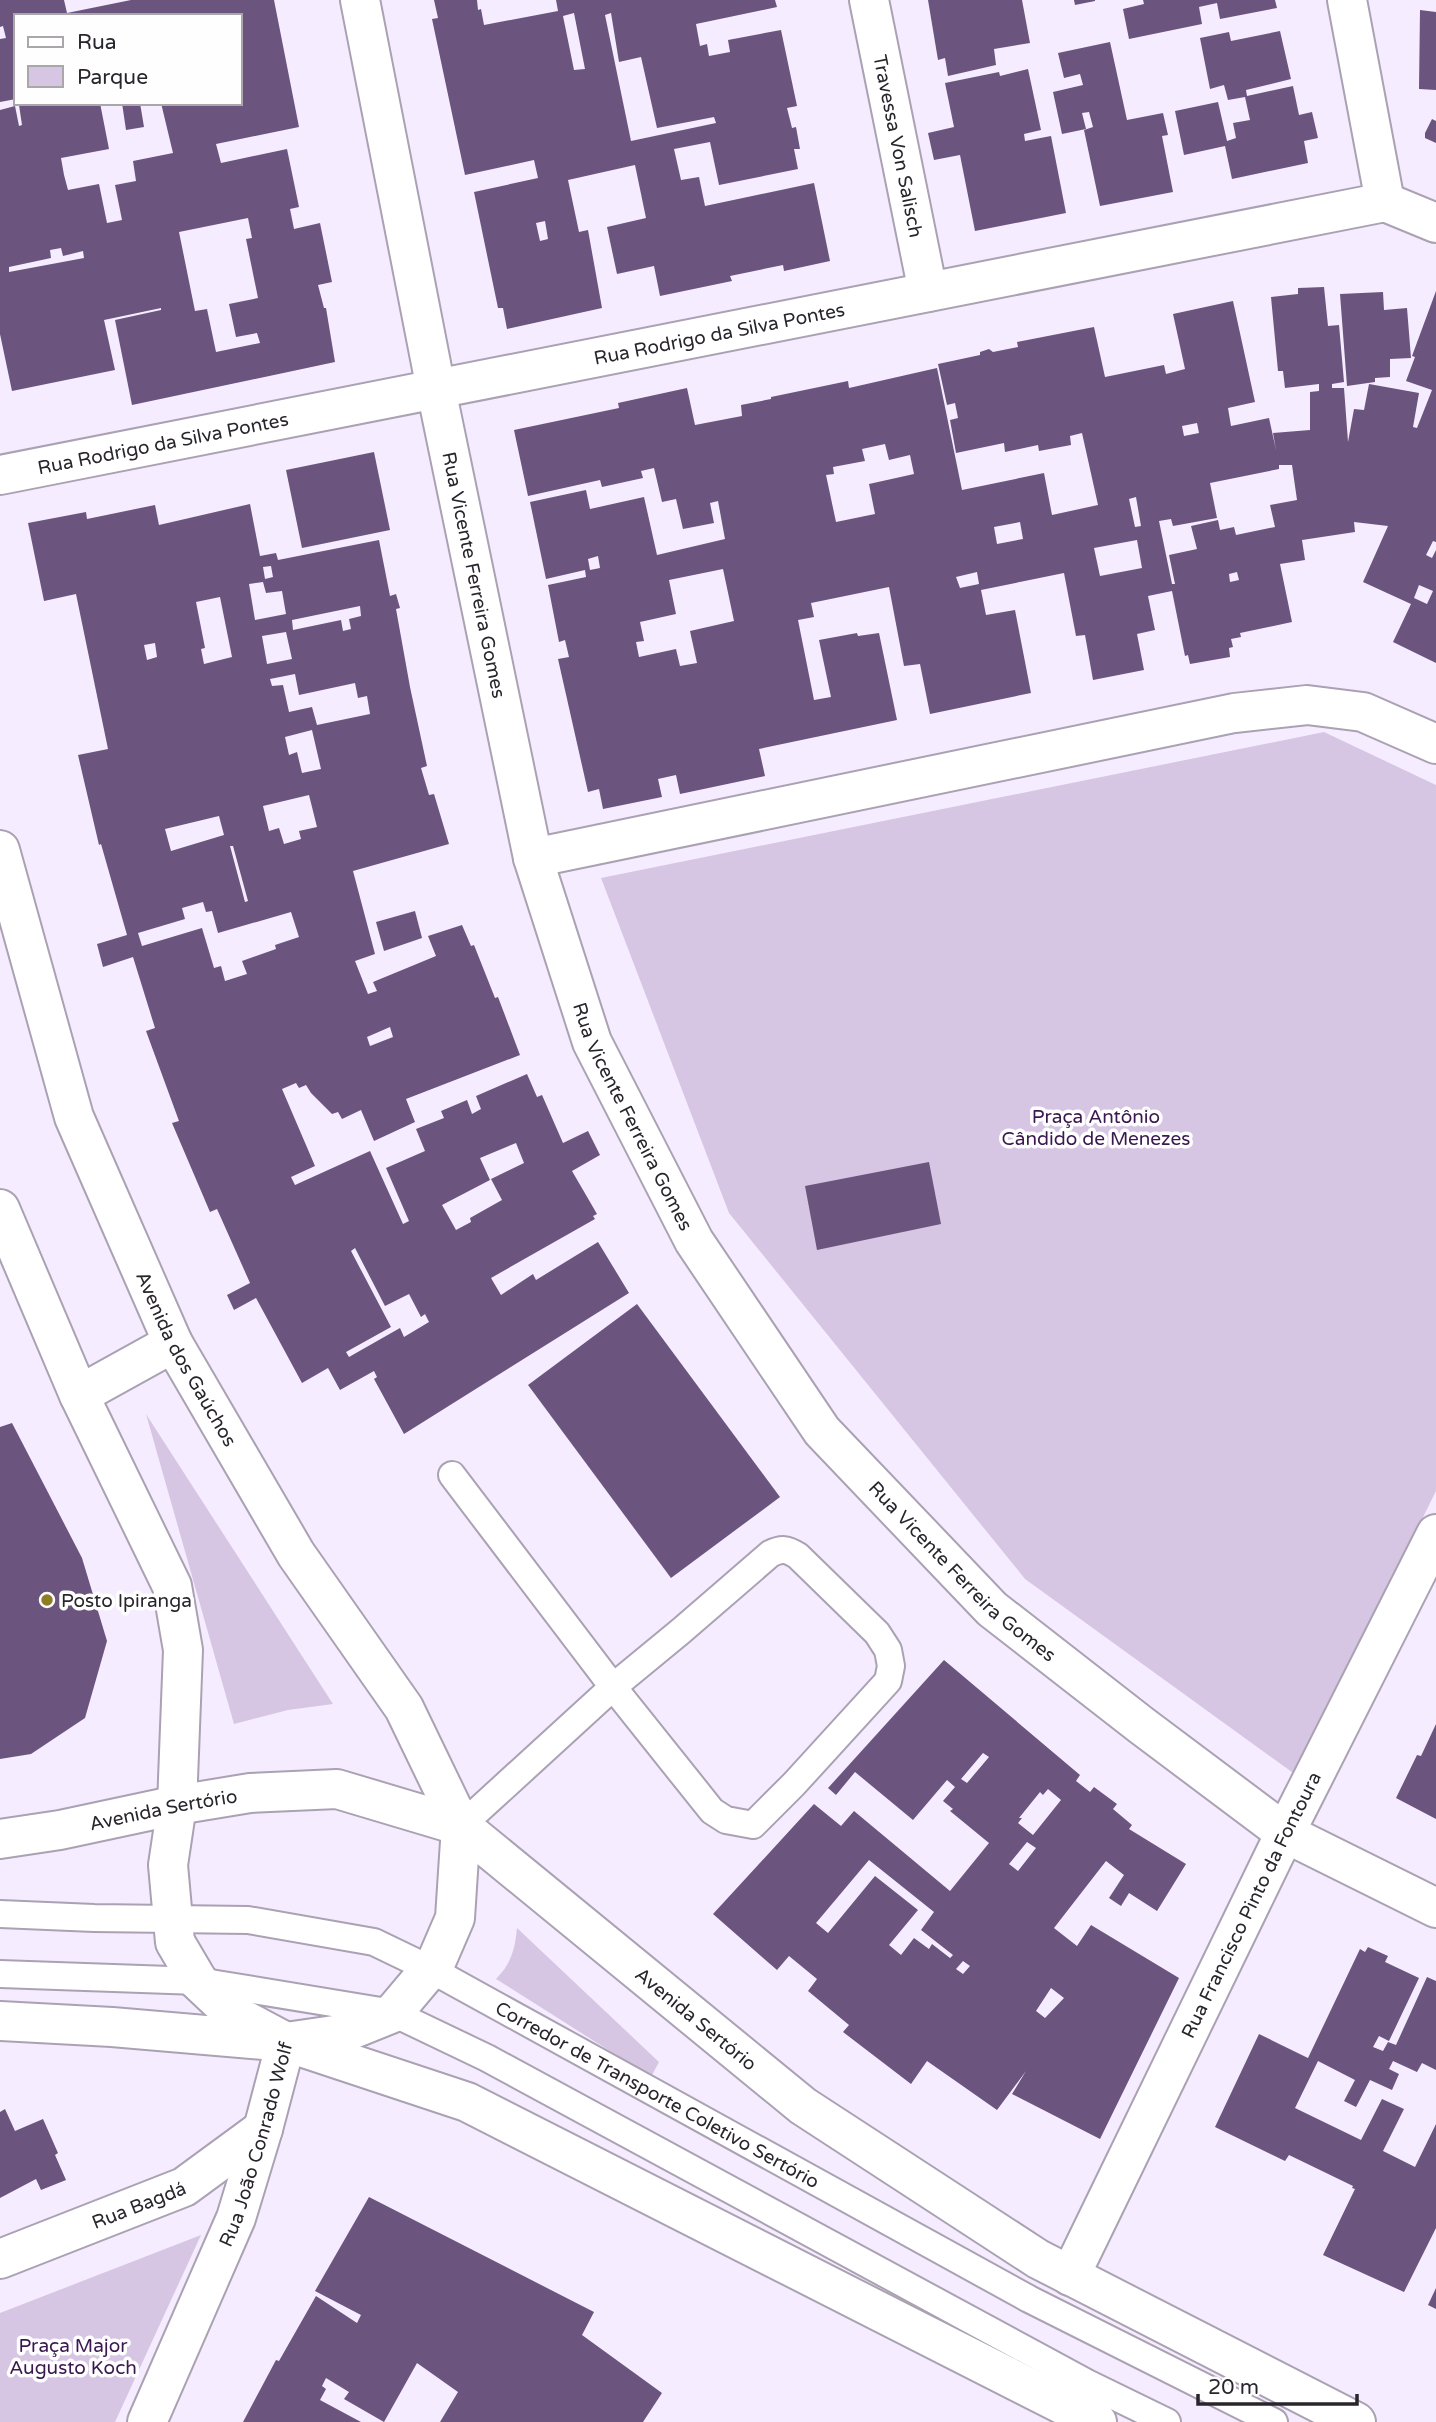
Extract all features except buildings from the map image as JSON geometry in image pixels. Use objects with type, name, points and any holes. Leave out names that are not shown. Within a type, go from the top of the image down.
[{"type":"street","name":"Rua Vicente Ferreira Gomes","points":[[360,0],[436,389],[533,858],[592,1042],[694,1241],[822,1431],[992,1609],[1285,1833],[1436,1908]]},
{"type":"street","name":"Travessa Von Salisch","points":[[869,0],[928,292]]},
{"type":"street","points":[[1347,0],[1385,202],[1436,223]]},
{"type":"street","name":"Rua Rodrigo da Silva Pontes","points":[[0,475],[1385,202]]},
{"type":"street","points":[[533,858],[1234,713],[1307,705],[1363,712],[1436,744]]},
{"type":"street","name":"Avenida dos Gaúchos","points":[[0,850],[74,1117],[173,1343],[296,1554],[404,1708],[461,1825]]},
{"type":"street","points":[[0,1209],[79,1395],[172,1586],[183,1650],[177,1805],[168,1865],[175,1941],[198,1981],[233,2014],[286,2042],[467,2102],[1097,2422]]},
{"type":"street","points":[[79,1395],[173,1343]]},
{"type":"street","name":"Rua Francisco Pinto da Fontoura","points":[[1070,2276],[1285,1833],[1436,1534]]},
{"type":"street","name":"Avenida Sertório","points":[[0,1839],[250,1793],[337,1790],[461,1825],[803,2106],[1038,2259],[1356,2422]]},
{"type":"street","name":"Rua João Conrado Wolf","points":[[147,2422],[236,2217],[286,2042],[341,2034],[393,2013],[436,1962],[455,1918],[461,1825]]},
{"type":"street","points":[[0,2021],[112,2027],[286,2042]]},
{"type":"street","name":"Rua Bagdá","points":[[0,2259],[184,2187],[263,2129]]},
{"type":"lane","points":[[452,1475],[613,1687],[712,1811],[726,1820],[753,1825],[888,1681],[891,1665],[888,1650],[877,1633],[798,1556],[790,1550],[780,1549],[770,1554],[613,1687],[461,1825]]},
{"type":"lane","name":"Corredor de Transporte Coletivo Sertório","points":[[0,1914],[248,1920],[373,1942],[430,1969],[1029,2299],[1274,2422]]},
{"type":"lane","points":[[0,1974],[198,1981],[393,2013],[487,2058],[1087,2383],[1167,2422]]},
{"type":"green space","name":"Praça Antônio Cândido de Menezes","points":[[1324,732],[1436,785],[1436,1491],[1296,1775],[1025,1579],[729,1213],[601,878]]},
{"type":"green space","points":[[146,1414],[333,1704],[288,1710],[234,1724]]},
{"type":"green space","points":[[517,1928],[659,2062],[651,2077],[496,1979],[511,1956]]},
{"type":"green space","name":"Praça Major Augusto Koch","points":[[201,2235],[115,2422],[0,2422],[0,2313]]},
{"type":"place","name":"Posto Ipiranga","points":[[47,1600]]}]
